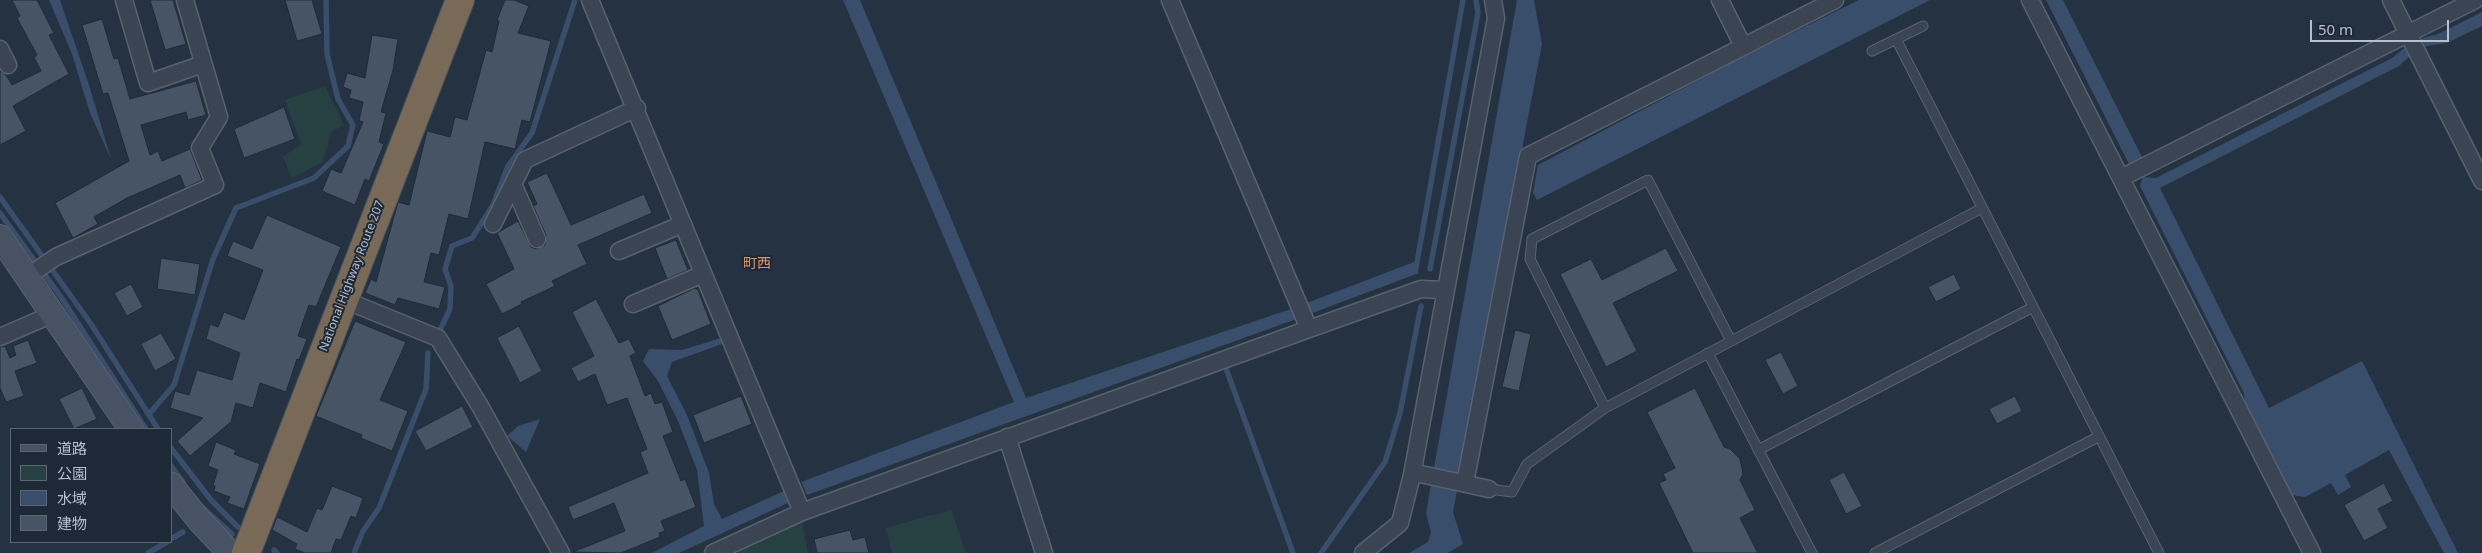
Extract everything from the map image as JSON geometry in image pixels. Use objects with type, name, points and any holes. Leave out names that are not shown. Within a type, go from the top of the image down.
[{"type":"highway","name":"National Highway Route 207","points":[[246,553],[342,299],[460,0]]},
{"type":"street","points":[[124,0],[148,82],[203,64]]},
{"type":"street","points":[[28,276],[56,257],[215,185],[200,148],[219,117],[184,0]]},
{"type":"street","points":[[590,0],[637,108],[703,274],[800,506]]},
{"type":"street","points":[[1170,0],[1307,325]]},
{"type":"street","points":[[1363,553],[1400,522],[1416,474],[1444,290],[1496,18],[1493,0]]},
{"type":"street","points":[[1720,0],[1743,46]]},
{"type":"street","points":[[1464,483],[1528,156],[1835,0]]},
{"type":"street","points":[[2030,0],[2312,553]]},
{"type":"street","points":[[2391,0],[2482,181]]},
{"type":"street","points":[[2121,178],[2412,43],[2475,0]]},
{"type":"street","points":[[0,49],[8,65]]},
{"type":"street","points":[[493,224],[525,160],[637,108]]},
{"type":"street","points":[[513,184],[537,239]]},
{"type":"street","points":[[620,251],[683,224]]},
{"type":"street","points":[[0,237],[130,428]]},
{"type":"street","points":[[633,304],[703,274]]},
{"type":"street","points":[[713,553],[800,506],[1008,437],[1307,325],[1421,289],[1444,290]]},
{"type":"street","points":[[342,299],[438,338],[480,406],[561,553]]},
{"type":"street","points":[[0,337],[53,314]]},
{"type":"street","points":[[1008,437],[1044,553]]},
{"type":"street","points":[[1416,474],[1489,489]]},
{"type":"street","points":[[172,486],[199,520],[230,553]]},
{"type":"lane","points":[[1872,51],[1923,26]]},
{"type":"lane","points":[[1896,40],[2159,553]]},
{"type":"lane","points":[[1605,408],[1530,259],[1532,239],[1648,180],[1731,341]]},
{"type":"lane","points":[[1489,489],[1512,492],[1527,464],[1605,408],[1982,208]]},
{"type":"lane","points":[[1758,450],[2033,307]]},
{"type":"lane","points":[[1708,354],[1812,553]]},
{"type":"lane","points":[[1875,553],[1887,550],[2094,439]]},
{"type":"green space","points":[[325,86],[344,125],[331,132],[323,162],[292,178],[283,157],[301,144],[285,100]]},
{"type":"green space","points":[[951,510],[966,553],[892,553],[886,528]]},
{"type":"green space","points":[[802,522],[808,553],[739,553],[738,550]]},
{"type":"water","points":[[49,0],[60,0],[89,85],[111,159],[90,113],[72,54]]},
{"type":"water","points":[[843,0],[860,0],[1026,398],[1291,309],[1414,262],[1419,273],[807,495],[801,482],[1014,402]]},
{"type":"water","points":[[1517,0],[1534,0],[1542,44],[1453,512],[1463,544],[1448,553],[1409,553],[1428,542],[1431,532],[1426,513]]},
{"type":"water","points":[[1859,0],[1930,0],[1537,200],[1533,193],[1538,165],[1735,61]]},
{"type":"water","points":[[2046,0],[2063,0],[2143,159],[2129,164]]},
{"type":"water","points":[[2482,12],[2482,26],[2447,43],[2426,46],[2411,55],[2399,66],[2160,188],[2269,408],[2362,361],[2458,553],[2444,553],[2389,450],[2345,475],[2351,487],[2338,495],[2331,483],[2305,497],[2291,495],[2245,409],[2244,393],[2140,186],[2143,177],[2156,178],[2392,58],[2407,46],[2423,38],[2438,34]]},
{"type":"water","points":[[721,338],[722,344],[672,362],[667,376],[687,415],[709,473],[714,504],[722,519],[784,491],[788,503],[679,553],[652,553],[704,526],[697,470],[678,421],[658,381],[643,361],[649,349],[682,350]]},
{"type":"water","points":[[540,419],[526,452],[507,436],[518,426]]},
{"type":"building","points":[[12,0],[37,0],[54,33],[49,35],[69,74],[13,106],[26,131],[0,145],[0,71],[6,75],[12,85],[41,71],[34,57],[37,55],[17,18],[20,16]]},
{"type":"building","points":[[150,0],[173,0],[186,44],[165,50]]},
{"type":"building","points":[[285,0],[312,0],[322,34],[297,41]]},
{"type":"building","points":[[505,0],[514,0],[529,6],[518,33],[551,41],[530,122],[522,120],[515,149],[485,142],[468,219],[449,214],[439,255],[431,253],[424,282],[445,287],[439,309],[398,298],[395,305],[365,293],[371,279],[376,282],[398,202],[409,205],[427,131],[450,137],[455,117],[467,120],[486,50],[492,52],[499,21],[497,20]]},
{"type":"building","points":[[102,19],[114,59],[118,58],[130,99],[196,81],[206,115],[188,120],[186,112],[141,125],[150,155],[158,151],[162,161],[190,149],[202,180],[185,188],[180,175],[127,198],[94,217],[98,224],[73,238],[55,203],[129,161],[108,93],[103,94],[82,25]]},
{"type":"building","points":[[372,35],[398,39],[393,70],[381,112],[386,113],[379,142],[384,144],[369,181],[365,179],[355,205],[322,191],[331,169],[341,173],[363,122],[359,121],[363,102],[349,98],[351,90],[343,87],[347,73],[365,78]]},
{"type":"building","points":[[284,107],[295,139],[244,158],[234,129]]},
{"type":"building","points":[[547,173],[571,225],[644,194],[652,213],[578,245],[587,264],[552,281],[555,286],[521,302],[522,304],[502,314],[486,284],[514,269],[497,233],[518,221],[531,247],[536,249],[545,245],[546,235],[533,206],[537,204],[527,182]]},
{"type":"building","points":[[267,215],[341,247],[316,307],[309,305],[298,336],[307,339],[299,360],[297,359],[286,392],[260,383],[253,408],[236,403],[231,422],[190,456],[177,441],[203,418],[170,408],[175,391],[189,395],[197,370],[232,380],[240,353],[206,339],[210,324],[218,327],[224,312],[244,320],[263,270],[227,256],[233,241],[252,249]]},
{"type":"building","points":[[676,240],[688,270],[667,279],[655,248]]},
{"type":"building","points":[[1666,248],[1678,271],[1613,303],[1637,351],[1606,367],[1560,274],[1591,259],[1602,280]]},
{"type":"building","points":[[161,258],[200,264],[195,295],[157,289]]},
{"type":"building","points":[[1954,274],[1961,289],[1936,302],[1928,287]]},
{"type":"building","points":[[131,284],[143,307],[127,316],[114,293]]},
{"type":"building","points":[[695,288],[698,290],[711,324],[672,340],[658,306]]},
{"type":"building","points":[[596,299],[619,343],[629,339],[636,353],[630,356],[645,396],[651,393],[655,404],[662,402],[673,432],[663,436],[681,481],[685,479],[696,507],[661,521],[665,531],[659,533],[660,537],[621,553],[573,552],[625,531],[614,503],[573,520],[568,507],[648,473],[640,452],[647,449],[627,398],[607,405],[595,374],[578,382],[571,368],[594,356],[572,312]]},
{"type":"building","points":[[355,321],[406,342],[380,400],[408,411],[392,451],[361,438],[362,435],[316,416]]},
{"type":"building","points":[[519,326],[542,371],[520,383],[497,338]]},
{"type":"building","points":[[1515,330],[1531,334],[1519,391],[1502,387]]},
{"type":"building","points":[[161,333],[176,359],[155,371],[141,344]]},
{"type":"building","points":[[28,340],[37,363],[15,371],[24,396],[6,402],[0,388],[0,347],[5,346],[10,358],[16,355],[13,346]]},
{"type":"building","points":[[1781,352],[1798,386],[1783,394],[1765,360]]},
{"type":"building","points":[[82,388],[97,419],[74,428],[59,399]]},
{"type":"building","points":[[1695,388],[1724,447],[1730,449],[1740,459],[1743,474],[1740,480],[1755,510],[1740,518],[1758,553],[1693,553],[1659,483],[1666,480],[1663,474],[1675,468],[1647,412]]},
{"type":"building","points":[[741,396],[752,424],[704,443],[693,415]]},
{"type":"building","points":[[2015,396],[2022,411],[1997,424],[1989,409]]},
{"type":"building","points":[[462,406],[473,427],[426,451],[415,431]]},
{"type":"building","points":[[216,442],[236,450],[234,454],[260,464],[244,509],[227,503],[230,497],[214,491],[215,486],[213,485],[218,470],[208,466]]},
{"type":"building","points":[[1844,472],[1862,506],[1846,514],[1829,480]]},
{"type":"building","points":[[2384,483],[2393,501],[2378,509],[2388,528],[2364,541],[2344,505]]},
{"type":"building","points":[[332,486],[363,498],[356,518],[351,516],[341,540],[336,539],[331,553],[305,553],[295,549],[297,544],[272,530],[277,517],[307,532],[317,508],[322,510]]},
{"type":"building","points":[[850,530],[853,540],[865,537],[869,553],[817,553],[814,539]]},
{"type":"waterway","points":[[150,413],[174,385],[213,259],[236,208],[314,178],[348,146],[353,125],[338,99],[327,54],[326,0]]},
{"type":"waterway","points":[[441,328],[450,309],[451,286],[445,269],[452,246],[472,238],[493,205],[508,166],[532,133],[575,0]]},
{"type":"waterway","points":[[1416,268],[1463,0]]},
{"type":"waterway","points":[[1430,269],[1478,13],[1476,0]]},
{"type":"waterway","points":[[0,197],[91,324],[157,428]]},
{"type":"waterway","points":[[0,213],[61,297],[145,428]]},
{"type":"waterway","points":[[1321,553],[1385,462],[1400,413],[1421,306]]},
{"type":"waterway","points":[[354,553],[363,531],[379,508],[426,389],[428,353]]},
{"type":"waterway","points":[[1227,371],[1293,553]]},
{"type":"waterway","points":[[172,449],[211,500],[238,527]]},
{"type":"waterway","points":[[172,467],[183,482]]},
{"type":"waterway","points":[[202,507],[232,534]]},
{"type":"waterway","points":[[172,538],[183,532]]},
{"type":"waterway","points":[[148,553],[165,543]]},
{"type":"waterway","points":[[274,550],[277,553]]},
{"type":"district","name":"町西","points":[[757,264]]}]
